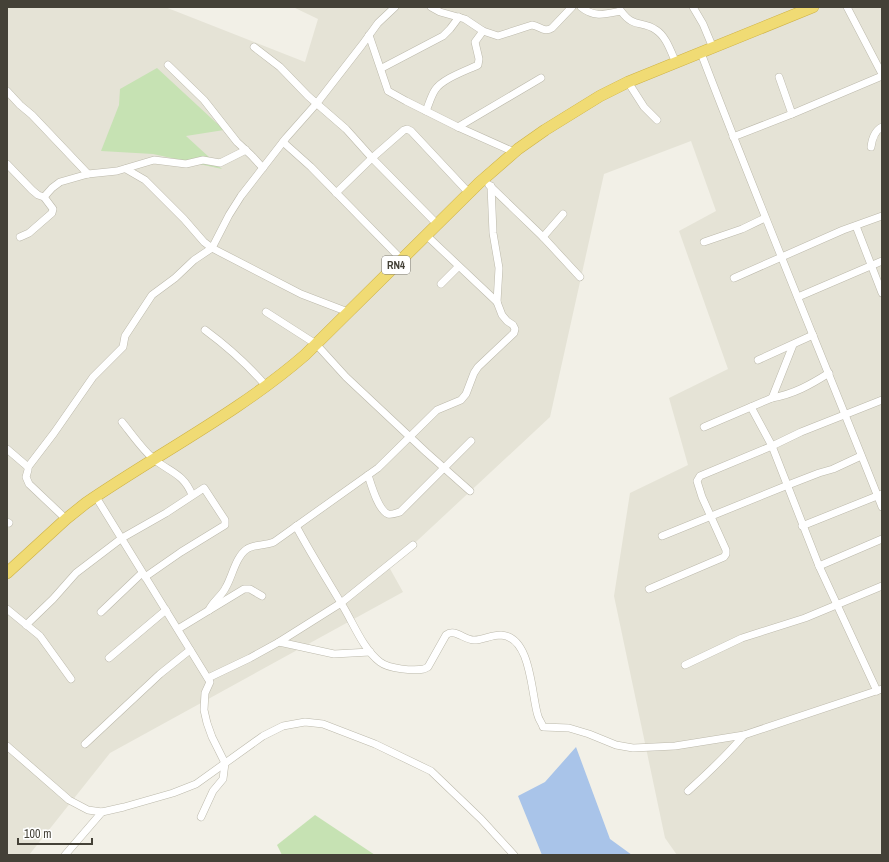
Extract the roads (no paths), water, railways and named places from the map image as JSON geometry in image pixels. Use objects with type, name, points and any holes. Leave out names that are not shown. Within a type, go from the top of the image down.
[{"type":"highway","name":"RN4","points":[[7,573],[66,519],[96,497],[225,414],[285,372],[316,344],[402,260],[468,193],[488,182],[514,152],[562,118],[608,91],[628,82],[813,7]]},
{"type":"street","points":[[66,519],[29,484],[26,477],[28,467],[93,377],[123,347],[125,336],[152,295],[175,278],[194,260],[212,248],[236,202],[283,142],[317,103],[378,23],[396,7]]},
{"type":"street","points":[[431,7],[440,12],[465,19],[483,31],[498,36],[532,25],[548,31],[572,7]]},
{"type":"street","points":[[581,7],[587,12],[599,15],[622,9],[632,22],[657,30],[666,42],[676,63]]},
{"type":"street","points":[[694,7],[704,24],[713,48]]},
{"type":"street","points":[[733,137],[792,114],[882,75],[848,7]]},
{"type":"street","points":[[382,68],[443,36],[459,17]]},
{"type":"street","points":[[426,111],[433,94],[441,84],[478,65],[479,59],[476,42],[483,31]]},
{"type":"street","points":[[369,35],[382,68],[388,91],[458,127],[514,152]]},
{"type":"street","points":[[254,46],[280,67],[294,82],[346,129],[372,158],[437,224]]},
{"type":"street","points":[[701,53],[765,218],[861,456],[880,495],[882,508]]},
{"type":"street","points":[[168,65],[204,100],[234,138],[263,168]]},
{"type":"street","points":[[779,77],[792,114]]},
{"type":"street","points":[[458,127],[541,78]]},
{"type":"street","points":[[628,82],[644,107],[657,120]]},
{"type":"street","points":[[7,91],[88,174]]},
{"type":"street","points":[[871,147],[872,139],[875,133],[882,127]]},
{"type":"street","points":[[336,193],[372,158],[404,130],[408,129],[468,193]]},
{"type":"street","points":[[283,142],[312,167],[402,260]]},
{"type":"street","points":[[44,197],[60,182],[88,174],[126,169],[154,160],[186,164],[203,160],[220,163],[246,150]]},
{"type":"street","points":[[8,166],[32,190],[38,195],[44,197],[53,209],[52,213],[29,233],[20,237]]},
{"type":"street","points":[[126,169],[145,180],[184,219],[204,242],[212,248],[301,294],[348,312]]},
{"type":"street","points":[[488,182],[543,237],[580,277]]},
{"type":"street","points":[[209,610],[227,586],[234,569],[246,550],[255,546],[268,545],[296,526],[368,475],[388,458],[437,410],[461,400],[466,394],[474,373],[478,367],[514,333],[515,329],[513,325],[502,315],[497,302],[500,268],[493,233],[488,182]]},
{"type":"street","points":[[543,237],[563,214]]},
{"type":"street","points":[[734,278],[781,257],[882,216]]},
{"type":"street","points":[[704,242],[742,229],[765,218]]},
{"type":"street","points":[[856,226],[882,293]]},
{"type":"street","points":[[426,236],[497,302]]},
{"type":"street","points":[[798,297],[882,261]]},
{"type":"street","points":[[441,284],[458,267]]},
{"type":"street","points":[[266,312],[316,344],[346,377],[444,469],[470,491]]},
{"type":"street","points":[[205,330],[240,358],[266,386]]},
{"type":"street","points":[[758,360],[813,335]]},
{"type":"street","points":[[772,398],[793,344]]},
{"type":"street","points":[[704,427],[772,398],[801,390],[829,374]]},
{"type":"street","points":[[649,589],[724,557],[726,554],[726,550],[702,497],[697,480],[700,476],[772,446],[801,432],[882,400]]},
{"type":"street","points":[[296,526],[326,580],[370,652],[385,666],[421,669],[428,667],[446,635],[453,632],[472,640],[501,635],[508,636],[517,643],[526,657],[538,717],[543,727],[569,728],[590,734],[616,745],[633,748],[675,746],[744,735],[879,690],[819,566],[802,526],[788,485],[772,446],[751,407]]},
{"type":"street","points":[[122,422],[154,460],[178,474],[192,495]]},
{"type":"street","points":[[368,475],[374,495],[386,513],[390,514],[400,512],[470,441]]},
{"type":"street","points":[[7,449],[28,467]]},
{"type":"street","points":[[662,536],[818,473],[833,469],[861,456]]},
{"type":"street","points":[[26,625],[76,574],[122,538],[166,513],[204,488],[225,520],[225,525],[143,575],[101,612]]},
{"type":"street","points":[[802,526],[880,495]]},
{"type":"street","points":[[96,497],[208,678],[210,684],[205,693],[204,710],[212,737],[225,763],[224,779],[213,791],[201,818]]},
{"type":"street","points":[[819,566],[882,539]]},
{"type":"street","points":[[208,678],[279,642],[341,603],[413,545]]},
{"type":"street","points":[[685,665],[742,638],[805,618],[882,586]]},
{"type":"street","points":[[178,629],[247,588],[262,596]]},
{"type":"street","points":[[7,609],[40,636],[71,679]]},
{"type":"street","points":[[108,658],[166,610]]},
{"type":"street","points":[[279,642],[334,654],[370,652]]},
{"type":"street","points":[[85,744],[160,674],[190,650]]},
{"type":"street","points":[[7,746],[69,800],[88,810],[102,812],[188,788],[203,780],[263,736],[283,726],[313,722],[333,726],[431,771],[481,819],[514,855]]},
{"type":"street","points":[[688,791],[733,749],[744,735]]},
{"type":"street","points":[[88,810],[91,824]]},
{"type":"street","points":[[65,855],[102,812]]},
{"type":"water","points":[[576,747],[610,839],[632,855],[542,855],[518,796],[545,782]]}]
